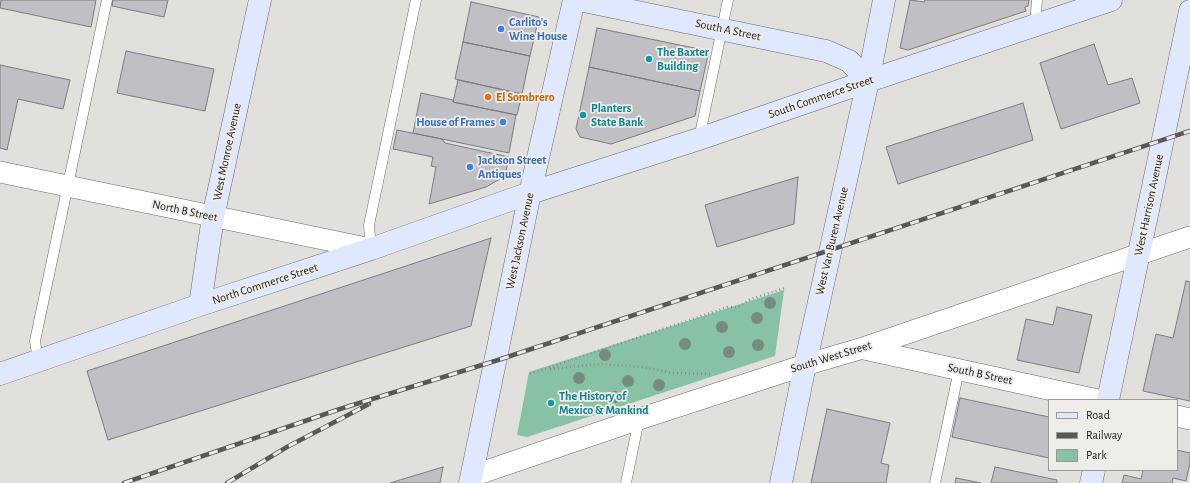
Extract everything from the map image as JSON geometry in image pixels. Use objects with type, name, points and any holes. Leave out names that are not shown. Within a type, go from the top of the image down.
[{"type":"street","name":"West Monroe Avenue","points":[[200,305],[214,217],[260,0]]},
{"type":"street","name":"West Jackson Avenue","points":[[471,480],[530,194],[574,0]]},
{"type":"street","name":"South A Street","points":[[579,0],[826,51],[850,61],[868,81]]},
{"type":"street","name":"West Van Buren Avenue","points":[[781,483],[805,365],[868,81],[884,0]]},
{"type":"street","name":"South Commerce Street","points":[[530,194],[699,139],[1111,0]]},
{"type":"street","name":"West Harrison Avenue","points":[[1108,399],[1190,11]]},
{"type":"street","name":"North B Street","points":[[0,172],[371,249]]},
{"type":"street","name":"North Commerce Street","points":[[0,374],[530,194]]},
{"type":"street","name":"South West Street","points":[[471,480],[639,419],[805,365],[863,348],[1139,253],[1190,237]]},
{"type":"street","name":"South B Street","points":[[863,348],[1093,399]]},
{"type":"street","points":[[1178,416],[1190,419]]},
{"type":"street","points":[[1091,483],[1094,471]]},
{"type":"lane","points":[[38,361],[35,340],[107,0]]},
{"type":"lane","points":[[371,249],[369,225],[416,0]]},
{"type":"lane","points":[[699,139],[728,0]]},
{"type":"lane","points":[[1035,25],[1037,0]]},
{"type":"lane","points":[[935,483],[959,370]]},
{"type":"lane","points":[[626,483],[639,419]]},
{"type":"path","points":[[530,374],[728,307],[738,307],[751,299],[785,288]]},
{"type":"path","points":[[545,369],[600,364],[642,367],[667,372],[715,374]]},
{"type":"green space","points":[[784,290],[775,356],[527,437],[517,435],[529,372]]},
{"type":"building","points":[[1,0],[96,0],[91,27],[0,8]]},
{"type":"building","points":[[113,0],[168,0],[164,17],[112,6]]},
{"type":"building","points":[[910,0],[924,2],[925,0],[1029,0],[1028,6],[1025,7],[1026,11],[908,50],[900,48]]},
{"type":"building","name":"Carlito's Wine House","points":[[471,2],[539,17],[530,56],[463,42]]},
{"type":"building","name":"The Baxter Building","points":[[597,28],[709,51],[700,91],[589,67]]},
{"type":"building","points":[[463,42],[530,56],[522,94],[455,79]]},
{"type":"building","points":[[1094,44],[1108,85],[1132,78],[1140,103],[1061,129],[1040,63]]},
{"type":"building","points":[[126,51],[214,69],[205,111],[117,93]]},
{"type":"building","points":[[0,65],[70,80],[63,109],[18,99],[7,150],[0,148]]},
{"type":"building","points":[[589,67],[700,91],[695,116],[611,144],[580,137],[576,129]]},
{"type":"building","name":"El Sombrero","points":[[458,80],[522,94],[517,115],[453,102]]},
{"type":"building","points":[[421,93],[453,100],[453,102],[516,115],[509,153],[413,133]]},
{"type":"building","points":[[1023,103],[1033,140],[898,184],[886,147]]},
{"type":"building","name":"Jackson Street Antiques","points":[[397,130],[442,139],[445,143],[509,157],[505,176],[486,187],[429,204],[436,167],[431,166],[433,157],[393,149]]},
{"type":"building","points":[[798,177],[794,224],[717,247],[705,205]]},
{"type":"building","points":[[491,238],[471,326],[108,440],[87,371]]},
{"type":"building","points":[[1186,281],[1190,282],[1190,401],[1143,391],[1156,334],[1173,338]]},
{"type":"building","points":[[1057,307],[1092,315],[1079,373],[1017,360],[1026,319],[1053,325]]},
{"type":"building","points":[[960,398],[1048,417],[1048,458],[952,437]]},
{"type":"building","points":[[827,409],[890,423],[881,463],[889,465],[886,483],[811,483]]},
{"type":"building","points":[[1178,450],[1190,453],[1190,463],[1186,481],[1173,478],[1172,483],[1122,483],[1124,475],[1141,479],[1143,471],[1178,471]]},
{"type":"building","points":[[443,467],[440,483],[390,483]]},
{"type":"building","points":[[995,467],[1057,480],[1057,483],[991,483]]},
{"type":"building","points":[[956,478],[981,483],[955,483]]},
{"type":"railway","points":[[124,483],[340,409],[495,361],[1190,131]]},
{"type":"railway","points":[[227,483],[287,447],[369,404]]},
{"type":"place","name":"Carlito's Wine House","points":[[501,29]]},
{"type":"place","name":"The Baxter Building","points":[[649,59]]},
{"type":"place","name":"El Sombrero","points":[[488,97]]},
{"type":"place","name":"Planters State Bank","points":[[583,115]]},
{"type":"place","name":"House of Frames","points":[[503,122]]},
{"type":"place","name":"Jackson Street Antiques","points":[[470,167]]},
{"type":"place","name":"The History of Mexico & Mankind","points":[[551,403]]}]
